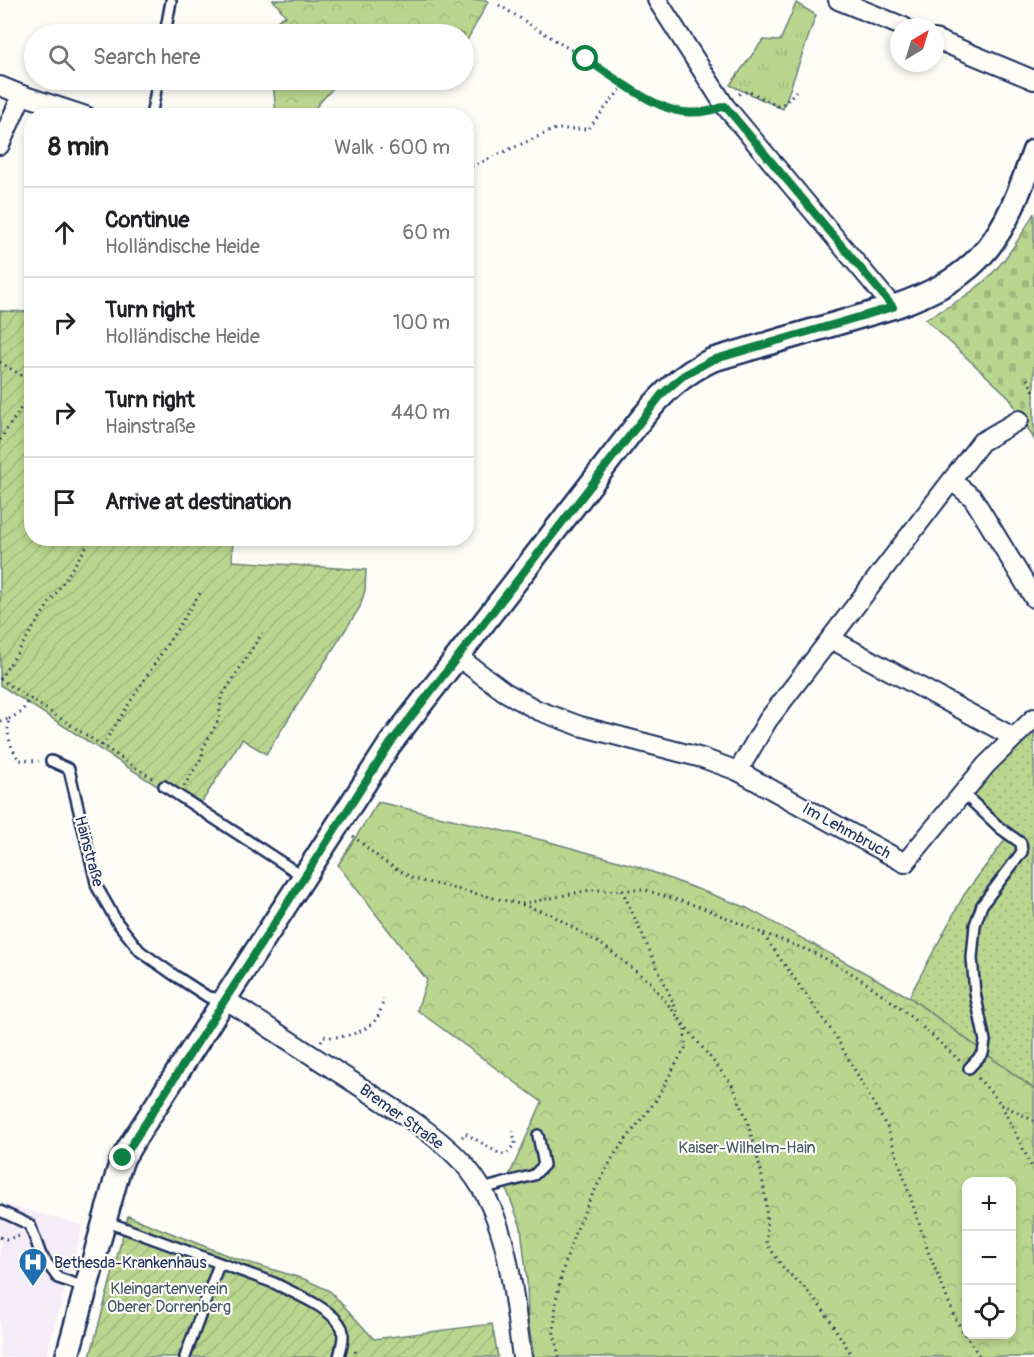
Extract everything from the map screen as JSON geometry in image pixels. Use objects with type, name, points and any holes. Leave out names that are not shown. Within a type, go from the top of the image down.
[{"type":"street","points":[[657,0],[725,106],[893,307]]},
{"type":"street","points":[[838,0],[890,21]]},
{"type":"street","points":[[944,43],[1034,80]]},
{"type":"street","points":[[0,86],[62,108]]},
{"type":"street","points":[[0,145],[22,95]]},
{"type":"street","points":[[67,1357],[123,1158],[390,744],[642,418],[673,384],[695,368],[712,360],[893,307],[919,298],[946,284],[963,272],[989,247],[1000,232],[1017,199],[1034,150]]},
{"type":"street","points":[[738,771],[768,720],[981,442],[1018,420]]},
{"type":"street","points":[[952,481],[973,498],[1034,598]]},
{"type":"street","points":[[831,639],[1013,737]]},
{"type":"street","name":"Im Lehmbruch","points":[[458,657],[505,692],[537,710],[580,726],[702,758],[738,771],[905,862],[962,792],[1013,737],[1034,718]]},
{"type":"street","name":"Bremer Straße","points":[[225,999],[312,1053],[440,1140],[464,1164],[482,1189],[497,1219],[507,1253],[522,1357]]},
{"type":"lane","points":[[167,24],[171,1]]},
{"type":"lane","points":[[153,108],[156,90]]},
{"type":"lane","name":"Hainstraße","points":[[51,761],[69,769],[97,887],[117,922],[140,951],[208,996],[225,999]]},
{"type":"lane","points":[[164,786],[304,877]]},
{"type":"lane","points":[[962,792],[1000,828],[1021,843],[1022,852],[982,905],[975,926],[972,958],[975,993],[985,1041],[982,1053],[969,1068]]},
{"type":"lane","points":[[482,1189],[534,1175],[544,1165],[538,1135]]},
{"type":"lane","points":[[0,1210],[30,1225],[41,1255],[58,1278],[87,1287]]},
{"type":"lane","points":[[105,1221],[274,1283],[324,1310],[336,1319],[342,1329],[343,1339],[339,1357]]},
{"type":"lane","points":[[185,1357],[219,1264]]},
{"type":"path","points":[[499,5],[659,105],[683,112],[711,111],[725,106],[741,92],[749,91],[777,106],[785,103],[796,91]]},
{"type":"path","points":[[474,165],[555,129],[588,129],[625,84]]},
{"type":"path","points":[[0,362],[24,377]]},
{"type":"path","points":[[1027,379],[1034,391]]},
{"type":"path","points":[[0,440],[24,403]]},
{"type":"path","points":[[87,546],[0,679],[164,786]]},
{"type":"path","points":[[102,746],[202,590]]},
{"type":"path","points":[[179,795],[202,757],[202,750],[219,719],[222,698],[262,633]]},
{"type":"path","points":[[0,721],[22,712],[29,698]]},
{"type":"path","points":[[9,719],[8,736],[11,748],[19,760],[51,761]]},
{"type":"path","points":[[338,823],[383,861],[414,879],[520,904],[550,914],[604,946],[650,982],[733,1086],[747,1119],[766,1202],[767,1244],[785,1270],[804,1287],[824,1311],[853,1357]]},
{"type":"path","points":[[520,904],[590,890],[645,890],[701,908],[826,959],[857,976],[889,998],[969,1068],[1000,1104],[1034,1171]]},
{"type":"path","points":[[559,1357],[554,1333],[556,1301],[573,1238],[588,1203],[615,1155],[654,1103],[685,1048],[685,1030],[622,890]]},
{"type":"path","points":[[762,933],[836,1037],[888,1129],[928,1254],[956,1320],[980,1357]]},
{"type":"path","points":[[312,1053],[324,1036],[341,1038],[360,1031],[376,1019],[384,999]]},
{"type":"path","points":[[1000,1104],[1034,1121]]},
{"type":"path","points":[[440,1140],[460,1138],[465,1133],[500,1154],[507,1154],[514,1143],[513,1131]]},
{"type":"path","points":[[0,1237],[6,1239],[33,1233]]},
{"type":"shaded area","name":"Bethesda-Krankenhaus","points":[[0,1203],[83,1225],[46,1357],[0,1357]]},
{"type":"green space","points":[[273,0],[486,0],[488,2],[474,28],[474,24],[274,24],[286,16]]},
{"type":"green space","points":[[796,3],[816,15],[783,109],[730,85],[763,40],[780,41]]},
{"type":"green space","points":[[274,90],[331,90],[315,108],[275,108]]},
{"type":"green space","points":[[1034,213],[1034,439],[1009,397],[925,319],[961,299],[989,276],[1012,249]]},
{"type":"green space","points":[[0,311],[24,312],[24,546],[233,546],[232,561],[366,570],[365,590],[360,607],[266,754],[242,739],[196,811],[0,685]]},
{"type":"green space","points":[[1031,730],[1034,733],[1034,1089],[909,997],[964,895],[1005,840],[964,801]]},
{"type":"green space","name":"Kaiser-Wilhelm-Hain","points":[[378,802],[546,841],[636,866],[745,907],[909,997],[1034,1089],[1034,1357],[534,1357],[528,1319],[527,1280],[521,1227],[505,1185],[542,1102],[417,1010],[427,980],[338,865]]},
{"type":"green space","name":"Kleingartenverein Oberer Dorrenberg","points":[[128,1216],[234,1258],[304,1279],[330,1291],[374,1339],[492,1324],[498,1357],[90,1357]]},
{"type":"place","name":"Bethesda-Krankenhaus","points":[[33,1288]]},
{"type":"route","points":[[123,1158],[390,744],[662,394],[684,375],[712,360],[893,307],[725,106],[711,111],[683,112],[659,105],[586,59]]}]
